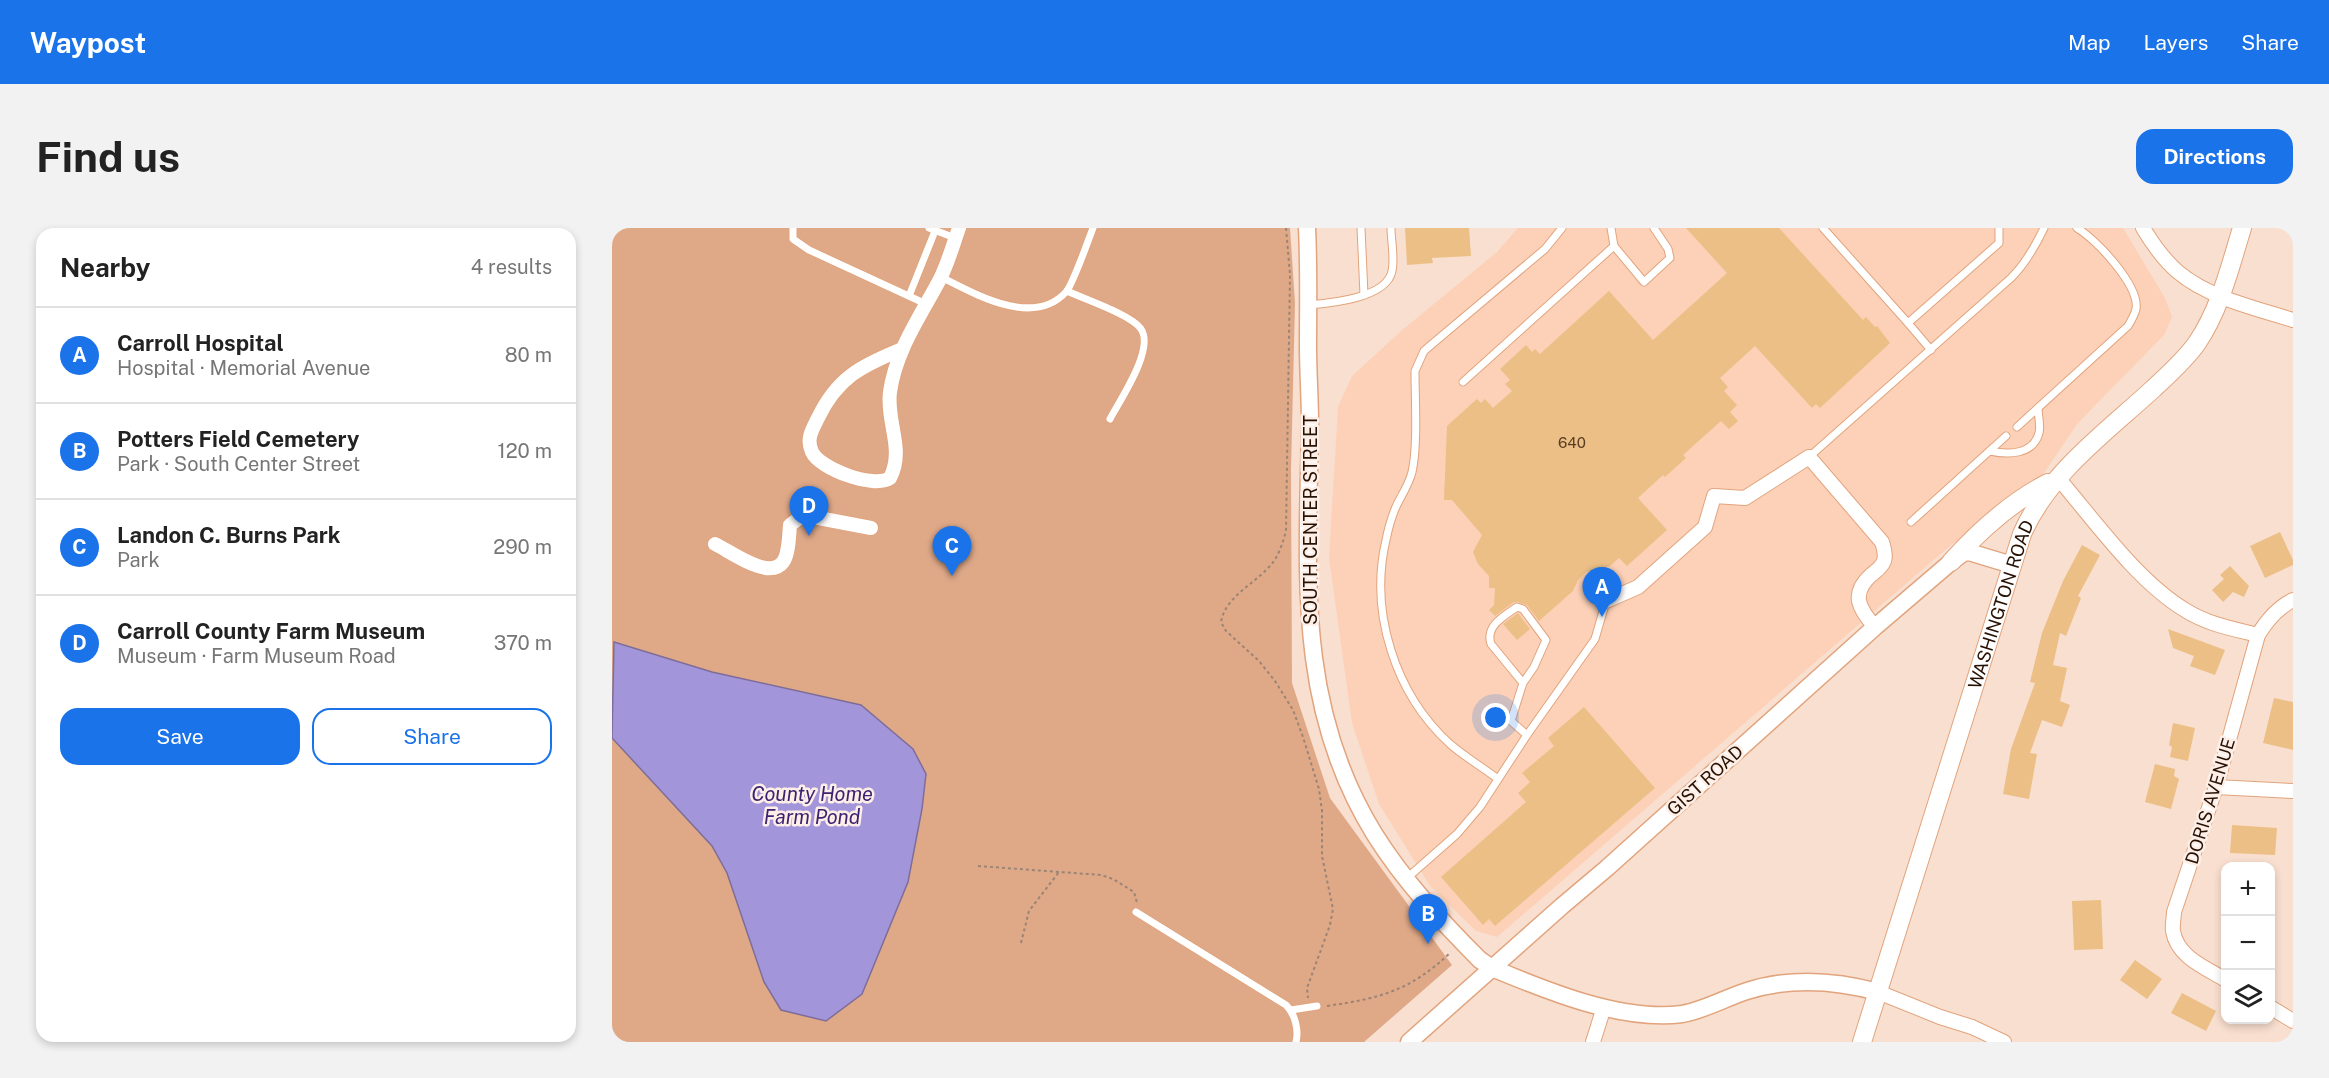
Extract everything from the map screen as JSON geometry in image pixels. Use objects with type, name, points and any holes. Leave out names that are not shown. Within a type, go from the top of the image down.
[{"type":"main road","name":"WASHINGTON ROAD","points":[[1862,1042],[2012,565],[2031,514],[2043,495],[2058,478],[2185,357],[2205,329],[2220,296],[2242,228]]},
{"type":"main road","points":[[1952,562],[1978,533],[2032,491],[2058,478]]},
{"type":"street","name":"SOUTH CENTER STREET","points":[[1307,228],[1309,305],[1307,596],[1315,671],[1329,734],[1343,771],[1374,834],[1406,879],[1456,936],[1480,960],[1492,968],[1604,1007],[1631,1013],[1682,1014],[1709,1007],[1760,987],[1798,981],[1837,983],[1878,992]]},
{"type":"street","points":[[2143,228],[2179,273],[2220,296],[2293,320]]},
{"type":"street","points":[[900,350],[867,364],[852,374],[838,386],[825,403],[809,435],[812,453],[824,464],[869,481],[878,482],[890,478],[896,465],[896,455],[889,401],[900,350],[941,277],[957,233]]},
{"type":"street","points":[[1606,601],[1638,587],[1705,527],[1714,496],[1744,498],[1809,457],[1882,542],[1885,558],[1883,564],[1864,581],[1859,592],[1859,603],[1863,613],[1875,627]]},
{"type":"street","points":[[2058,478],[2131,564],[2171,601],[2192,614],[2217,625],[2258,635],[2266,622],[2293,600]]},
{"type":"street","points":[[715,543],[750,563],[766,568],[777,567],[784,561],[790,525],[798,519],[808,516],[871,528]]},
{"type":"street","name":"GIST ROAD","points":[[1408,1042],[1607,868],[1875,627],[1952,562],[1970,552],[2012,565]]},
{"type":"street","name":"DORIS AVENUE","points":[[2221,977],[2182,951],[2173,931],[2174,912],[2216,787],[2258,635]]},
{"type":"street","points":[[2216,787],[2293,791]]},
{"type":"street","points":[[1878,992],[1972,1027],[2004,1042]]},
{"type":"street","points":[[1593,1042],[1604,1007]]},
{"type":"street","points":[[2275,1010],[2293,1021]]},
{"type":"lane","points":[[793,228],[793,239],[809,250],[926,304]]},
{"type":"lane","points":[[941,277],[990,302],[1017,307],[1048,306],[1067,291],[1093,228]]},
{"type":"lane","points":[[1361,228],[1364,295]]},
{"type":"lane","points":[[1309,305],[1344,302],[1382,285],[1392,272],[1391,228]]},
{"type":"lane","points":[[1498,779],[1450,743],[1418,707],[1406,687],[1391,652],[1384,623],[1380,585],[1382,562],[1395,510],[1412,471],[1415,371],[1420,357],[1431,345],[1545,249],[1562,228]]},
{"type":"lane","points":[[1611,228],[1614,246],[1644,282],[1670,258],[1668,249],[1654,228]]},
{"type":"lane","points":[[1823,228],[1931,350]]},
{"type":"lane","points":[[1908,323],[1999,243],[1999,228]]},
{"type":"lane","points":[[1809,457],[2024,265],[2044,228]]},
{"type":"lane","points":[[2017,427],[2128,326],[2136,308],[2134,292],[2106,254],[2077,228]]},
{"type":"lane","points":[[909,296],[932,229],[957,233]]},
{"type":"lane","points":[[1463,382],[1614,246]]},
{"type":"lane","points":[[1067,291],[1125,316],[1142,329],[1144,340],[1142,358],[1110,419]]},
{"type":"lane","points":[[1990,451],[2006,455],[2019,453],[2034,442],[2040,432],[2038,408]]},
{"type":"lane","points":[[1911,522],[2006,436]]},
{"type":"lane","points":[[1406,879],[1472,817],[1595,639],[1606,601]]},
{"type":"lane","points":[[1523,683],[1491,644],[1488,636],[1496,624],[1517,607],[1523,609],[1546,640],[1534,667],[1523,683],[1511,721],[1527,735]]},
{"type":"lane","points":[[1136,912],[1291,1010],[1297,1028],[1296,1042]]},
{"type":"lane","points":[[1291,1010],[1317,1006]]},
{"type":"path","points":[[978,866],[1091,873],[1113,879],[1134,892],[1137,899],[1136,912]]},
{"type":"path","points":[[1021,943],[1029,911],[1059,872]]},
{"type":"shaded area","points":[[612,228],[1290,228],[1295,303],[1291,470],[1292,683],[1330,798],[1452,965],[1364,1042],[612,1042]]},
{"type":"shaded area","points":[[1518,228],[2123,228],[2165,298],[2172,317],[2164,335],[2078,423],[2020,508],[1952,544],[1497,937],[1476,931],[1430,886],[1379,804],[1352,723],[1329,558],[1338,407],[1352,376],[1401,331],[1497,252]]},
{"type":"water","name":"County Home Farm Pond","points":[[614,642],[712,672],[861,705],[913,749],[926,774],[922,809],[908,882],[862,994],[826,1021],[781,1010],[764,982],[727,873],[712,846],[612,738]]},
{"type":"building","points":[[1405,228],[1469,228],[1471,256],[1432,258],[1433,263],[1407,265]]},
{"type":"building","points":[[1686,228],[1779,228],[1863,320],[1866,317],[1875,327],[1877,326],[1890,343],[1820,408],[1816,404],[1812,408],[1755,346],[1720,378],[1728,387],[1724,391],[1737,405],[1730,412],[1738,421],[1729,429],[1721,421],[1683,455],[1686,458],[1638,498],[1667,530],[1627,566],[1619,558],[1610,566],[1586,572],[1578,580],[1573,591],[1539,621],[1527,605],[1518,602],[1514,602],[1495,616],[1489,610],[1494,605],[1495,588],[1489,588],[1489,576],[1478,564],[1473,552],[1482,535],[1452,500],[1444,500],[1447,426],[1477,399],[1481,403],[1485,399],[1493,408],[1512,391],[1505,384],[1510,380],[1500,369],[1526,345],[1532,352],[1535,349],[1540,354],[1609,291],[1653,340],[1727,273]]},
{"type":"building","points":[[2280,532],[2293,560],[2293,565],[2265,578],[2250,546]]},
{"type":"building","points":[[2082,545],[2100,555],[2078,596],[2081,598],[2066,636],[2060,633],[2053,665],[2067,668],[2060,701],[2070,705],[2062,727],[2042,720],[2030,753],[2037,754],[2029,799],[2003,794],[2011,749],[2035,683],[2030,682],[2042,633],[2063,581]]},
{"type":"building","points":[[2230,566],[2249,586],[2244,597],[2233,592],[2223,602],[2212,590],[2224,579],[2220,575]]},
{"type":"building","points":[[1518,613],[1530,629],[1517,640],[1503,624]]},
{"type":"building","points":[[2168,629],[2225,650],[2215,675],[2190,666],[2194,656],[2173,648]]},
{"type":"building","points":[[2274,698],[2293,702],[2293,750],[2263,743]]},
{"type":"building","points":[[1584,707],[1655,788],[1495,926],[1489,919],[1483,925],[1441,877],[1526,802],[1518,793],[1530,782],[1522,773],[1554,746],[1548,738]]},
{"type":"building","points":[[2173,723],[2195,728],[2188,761],[2170,757],[2172,747],[2169,745]]},
{"type":"building","points":[[2155,764],[2175,769],[2174,776],[2179,779],[2171,809],[2145,802]]},
{"type":"building","points":[[2232,825],[2277,828],[2275,855],[2230,853]]},
{"type":"building","points":[[2101,900],[2103,949],[2074,950],[2072,901]]},
{"type":"building","points":[[2135,960],[2162,979],[2147,999],[2120,980]]},
{"type":"building","points":[[2182,993],[2216,1011],[2206,1031],[2171,1013]]},
{"type":"place","name":"Carroll County Farm Museum","points":[[809,536]]},
{"type":"place","name":"Landon C. Burns Park","points":[[952,576]]},
{"type":"place","name":"Carroll Hospital","points":[[1602,617]]},
{"type":"place","name":"Potters Field Cemetery","points":[[1428,944]]}]
